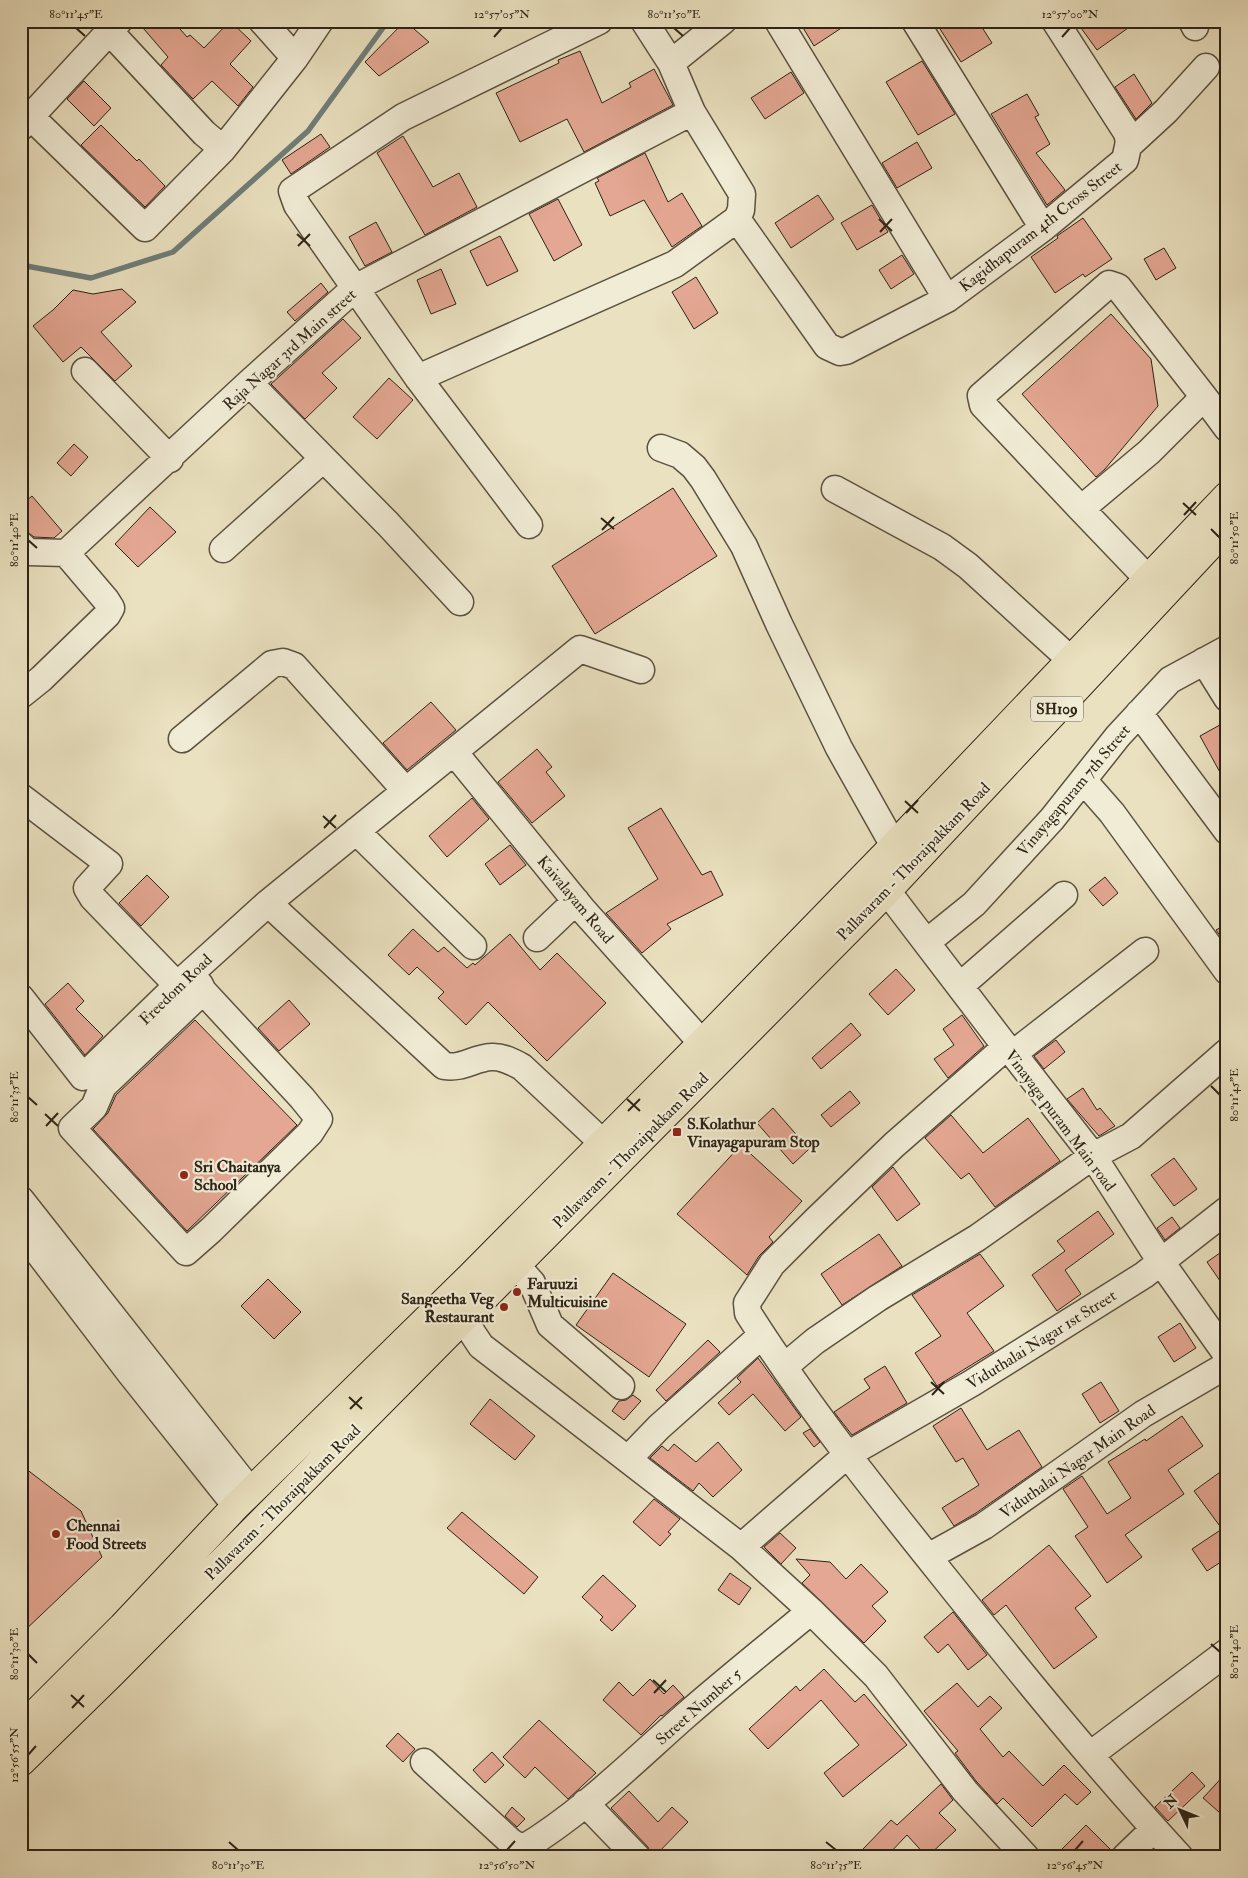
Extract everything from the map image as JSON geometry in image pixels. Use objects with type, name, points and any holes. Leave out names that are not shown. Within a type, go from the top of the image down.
[{"type":"main road","name":"Pallavaram - Thoraipakkam Road","points":[[21,1728],[122,1628],[244,1499],[479,1286],[603,1143],[702,1043],[878,882],[894,846],[1227,496]]},
{"type":"main road","name":"Pallavaram - Thoraipakkam Road","points":[[21,1762],[112,1674],[464,1319],[479,1286],[516,1265],[878,882],[1227,527]]},
{"type":"street","points":[[262,21],[295,58]]},
{"type":"street","points":[[222,149],[204,134],[114,26],[26,122],[145,228],[222,149],[295,58],[320,21]]},
{"type":"street","points":[[529,525],[418,378],[297,205],[292,191],[403,117],[599,21]]},
{"type":"street","points":[[418,378],[675,264],[737,219],[741,210],[742,194],[692,112],[671,63],[644,21]]},
{"type":"street","points":[[671,63],[723,21]]},
{"type":"street","name":"Kagidhapuram 4th Cross Street","points":[[778,21],[947,298],[1043,228],[1125,160],[1128,146],[1166,111],[1206,67]]},
{"type":"street","points":[[916,21],[1043,228]]},
{"type":"street","points":[[1055,21],[1127,133],[1128,146]]},
{"type":"street","name":"Raja Nagar 3rd Main street","points":[[66,552],[355,288],[692,112]]},
{"type":"street","points":[[737,219],[827,346],[840,352],[846,351],[947,298]]},
{"type":"street","points":[[1148,579],[983,405],[981,396],[1109,284],[1118,287],[1227,428]]},
{"type":"street","points":[[85,370],[170,458]]},
{"type":"street","points":[[249,383],[388,524],[460,602]]},
{"type":"street","points":[[1081,509],[1149,452],[1204,397]]},
{"type":"street","points":[[661,448],[680,455],[694,467],[744,546],[779,624],[839,748],[894,846]]},
{"type":"street","points":[[222,549],[323,459]]},
{"type":"street","points":[[835,489],[942,547],[962,562],[1071,660]]},
{"type":"street","points":[[21,545],[28,552],[66,552],[111,608],[107,615],[41,679],[21,695]]},
{"type":"street","name":"Freedom Road","points":[[21,998],[82,1078],[190,984],[268,903],[580,649],[641,670]]},
{"type":"street","name":"Vinayagapuram 7th Street","points":[[927,942],[974,904],[1052,819],[1118,736],[1170,680],[1227,649]]},
{"type":"street","points":[[182,739],[272,664],[283,662],[294,666],[405,790]]},
{"type":"street","points":[[1204,662],[1227,698]]},
{"type":"street","points":[[1139,713],[1227,831]]},
{"type":"street","name":"Kaivalayam Road","points":[[454,752],[576,901],[702,1043]]},
{"type":"street","points":[[1083,780],[1112,813],[1227,971]]},
{"type":"street","points":[[21,797],[109,864],[87,888],[93,898],[190,984],[302,1098],[319,1119],[310,1133],[186,1252],[72,1128],[94,1107],[103,1086],[190,984]]},
{"type":"street","points":[[356,831],[474,946]]},
{"type":"street","name":"Vinayaga puram Main road","points":[[878,882],[927,942],[1093,1156],[1161,1262],[1227,1354]]},
{"type":"street","points":[[960,986],[1064,895]]},
{"type":"street","points":[[537,938],[576,901]]},
{"type":"street","points":[[268,903],[444,1066],[455,1068],[492,1056],[508,1059],[522,1067],[603,1143]]},
{"type":"street","points":[[1144,951],[1018,1050],[1009,1050],[894,1146],[772,1264],[747,1303],[748,1313],[762,1335],[847,1455],[928,1558],[1090,1755],[1180,1857]]},
{"type":"street","points":[[784,1367],[815,1341],[878,1298],[977,1238],[1093,1156],[1131,1136],[1227,1052]]},
{"type":"street","points":[[21,1200],[244,1499]]},
{"type":"street","name":"Viduthalai Nagar 1st Street","points":[[741,1547],[847,1455],[972,1384],[1144,1275],[1227,1210]]},
{"type":"street","points":[[21,1230],[130,1373],[244,1499]]},
{"type":"street","points":[[516,1265],[532,1284],[550,1325],[622,1386]]},
{"type":"street","points":[[464,1319],[481,1346],[741,1547],[811,1611],[876,1676],[965,1792],[1026,1857]]},
{"type":"street","points":[[628,1459],[659,1427],[762,1335]]},
{"type":"street","name":"Viduthalai Nagar Main Road","points":[[928,1558],[984,1526],[1142,1414],[1227,1365]]},
{"type":"street","name":"Street Number 5","points":[[424,1762],[510,1841],[522,1849],[585,1803],[631,1765],[686,1715],[811,1611]]},
{"type":"street","points":[[1090,1755],[1227,1652]]},
{"type":"street","points":[[585,1803],[637,1857]]},
{"type":"street","points":[[1125,1857],[1154,1829]]},
{"type":"building","points":[[137,21],[173,21],[187,37],[190,35],[204,48],[230,21],[251,41],[230,64],[253,87],[238,106],[212,81],[193,99],[161,65],[168,57]]},
{"type":"building","points":[[405,21],[429,42],[379,76],[365,62]]},
{"type":"building","points":[[799,21],[852,21],[814,46]]},
{"type":"building","points":[[935,21],[978,21],[992,43],[961,62]]},
{"type":"building","points":[[1076,21],[1138,21],[1097,50]]},
{"type":"building","points":[[580,51],[602,103],[631,87],[629,83],[654,69],[673,105],[584,152],[567,119],[520,142],[496,93],[559,63],[558,60]]},
{"type":"building","points":[[922,61],[955,114],[918,135],[886,82]]},
{"type":"building","points":[[791,72],[804,93],[765,119],[751,98]]},
{"type":"building","points":[[1134,74],[1152,103],[1136,119],[1115,87]]},
{"type":"building","points":[[84,81],[111,108],[94,126],[67,99]]},
{"type":"building","points":[[1027,94],[1039,115],[1035,117],[1050,144],[1036,153],[1065,190],[1047,205],[991,114]]},
{"type":"building","points":[[101,125],[137,161],[139,159],[165,186],[145,207],[81,145]]},
{"type":"building","points":[[321,134],[330,147],[291,174],[282,160]]},
{"type":"building","points":[[403,136],[433,187],[459,173],[477,207],[425,235],[377,153]]},
{"type":"building","points":[[917,142],[932,168],[897,188],[882,163]]},
{"type":"building","points":[[645,153],[668,202],[682,193],[702,226],[672,247],[644,200],[610,216],[595,183],[599,181],[597,178]]},
{"type":"building","points":[[818,195],[834,219],[791,248],[775,223]]},
{"type":"building","points":[[558,199],[582,245],[554,261],[529,214]]},
{"type":"building","points":[[872,205],[888,232],[857,250],[841,223]]},
{"type":"building","points":[[1083,218],[1112,259],[1085,277],[1083,274],[1055,293],[1031,257]]},
{"type":"building","points":[[376,222],[392,252],[365,266],[349,237]]},
{"type":"building","points":[[500,236],[518,271],[487,286],[470,251]]},
{"type":"building","points":[[1164,248],[1176,268],[1156,280],[1144,259]]},
{"type":"building","points":[[902,255],[914,274],[891,289],[879,270]]},
{"type":"building","points":[[441,269],[456,304],[431,314],[417,280]]},
{"type":"building","points":[[696,277],[718,313],[694,329],[672,292]]},
{"type":"building","points":[[321,283],[328,292],[295,321],[287,312]]},
{"type":"building","points":[[122,289],[136,302],[101,332],[132,366],[115,381],[81,347],[63,362],[33,326],[73,290],[93,294]]},
{"type":"building","points":[[1111,314],[1151,359],[1158,406],[1105,469],[1096,477],[1022,394]]},
{"type":"building","points":[[343,319],[361,338],[322,373],[337,388],[305,419],[271,384]]},
{"type":"building","points":[[389,378],[413,400],[377,439],[353,417]]},
{"type":"building","points":[[74,444],[88,457],[71,476],[57,463]]},
{"type":"building","points":[[673,488],[717,556],[595,634],[552,566]]},
{"type":"building","points":[[32,496],[62,531],[54,538],[34,537],[21,527],[21,505]]},
{"type":"building","points":[[150,507],[176,532],[138,567],[115,544]]},
{"type":"building","points":[[431,702],[456,730],[407,770],[383,743]]},
{"type":"building","points":[[1227,721],[1227,785],[1200,736]]},
{"type":"building","points":[[537,749],[552,767],[546,772],[565,796],[532,823],[498,782]]},
{"type":"building","points":[[472,798],[489,819],[447,857],[429,836]]},
{"type":"building","points":[[661,808],[702,875],[711,871],[723,895],[667,924],[671,929],[642,953],[606,913],[658,879],[628,828]]},
{"type":"building","points":[[510,845],[526,865],[500,885],[485,864]]},
{"type":"building","points":[[147,875],[169,897],[141,926],[119,903]]},
{"type":"building","points":[[1105,877],[1118,893],[1103,906],[1089,890]]},
{"type":"building","points":[[1227,924],[1227,945],[1216,930]]},
{"type":"building","points":[[413,929],[438,952],[444,947],[467,968],[473,963],[475,965],[510,934],[540,970],[557,953],[606,1003],[547,1061],[488,1002],[466,1025],[438,998],[444,992],[417,967],[409,975],[388,955]]},
{"type":"building","points":[[896,969],[915,990],[888,1015],[869,994]]},
{"type":"building","points":[[68,983],[84,1001],[76,1009],[103,1036],[85,1055],[45,1004]]},
{"type":"building","points":[[289,1000],[310,1024],[279,1051],[258,1028]]},
{"type":"building","points":[[962,1015],[984,1046],[948,1078],[934,1059],[954,1045],[943,1029]]},
{"type":"building","name":"Sri Chaitanya School","points":[[195,1020],[297,1125],[187,1231],[93,1129],[108,1113],[116,1095]]},
{"type":"building","points":[[851,1023],[861,1035],[821,1069],[812,1058]]},
{"type":"building","points":[[1056,1040],[1065,1052],[1044,1069],[1034,1056]]},
{"type":"building","points":[[1083,1088],[1097,1110],[1100,1108],[1115,1126],[1099,1136],[1067,1099]]},
{"type":"building","points":[[850,1091],[860,1103],[831,1127],[821,1115]]},
{"type":"building","points":[[773,1108],[809,1149],[793,1164],[757,1123]]},
{"type":"building","points":[[951,1115],[983,1153],[1028,1118],[1060,1161],[995,1207],[969,1173],[961,1179],[925,1138]]},
{"type":"building","points":[[741,1145],[802,1201],[769,1237],[773,1242],[759,1256],[747,1275],[677,1214]]},
{"type":"building","points":[[1174,1158],[1197,1189],[1174,1206],[1151,1175]]},
{"type":"building","points":[[893,1167],[920,1204],[897,1221],[872,1187]]},
{"type":"building","points":[[1098,1211],[1114,1234],[1065,1270],[1081,1294],[1057,1311],[1032,1275],[1065,1251],[1057,1241]]},
{"type":"building","points":[[1172,1217],[1180,1228],[1165,1240],[1157,1228]]},
{"type":"building","points":[[879,1234],[902,1266],[842,1305],[821,1274]]},
{"type":"building","points":[[1227,1248],[1227,1291],[1207,1262]]},
{"type":"building","points":[[980,1254],[1004,1286],[967,1313],[994,1351],[937,1386],[915,1353],[941,1336],[912,1295]]},
{"type":"building","points":[[613,1273],[686,1324],[649,1377],[576,1325]]},
{"type":"building","points":[[268,1279],[301,1312],[274,1339],[241,1306]]},
{"type":"building","points":[[1180,1323],[1196,1348],[1174,1362],[1158,1337]]},
{"type":"building","points":[[708,1340],[720,1352],[666,1401],[656,1390]]},
{"type":"building","points":[[758,1358],[801,1417],[785,1431],[753,1394],[729,1415],[718,1403],[741,1382],[737,1378]]},
{"type":"building","points":[[885,1366],[907,1403],[852,1435],[834,1412],[870,1388],[864,1379]]},
{"type":"building","points":[[1101,1382],[1119,1411],[1100,1423],[1082,1394]]},
{"type":"building","points":[[633,1395],[641,1401],[624,1420],[612,1411],[619,1401],[626,1400]]},
{"type":"building","points":[[490,1399],[535,1436],[515,1460],[470,1424]]},
{"type":"building","points":[[961,1408],[987,1450],[1019,1430],[1042,1467],[954,1526],[942,1508],[979,1485],[963,1458],[956,1462],[933,1426]]},
{"type":"building","points":[[1182,1416],[1203,1446],[1168,1470],[1184,1494],[1125,1535],[1142,1557],[1107,1583],[1075,1536],[1088,1527],[1063,1489],[1082,1476],[1107,1514],[1131,1498],[1108,1462],[1145,1439],[1146,1441]]},
{"type":"building","points":[[810,1429],[820,1442],[814,1447],[803,1433]]},
{"type":"building","points":[[718,1442],[742,1470],[713,1497],[699,1483],[693,1491],[650,1458],[662,1446],[668,1451],[674,1444],[696,1462]]},
{"type":"building","name":"Chennai Food Streets","points":[[21,1465],[81,1511],[102,1557],[21,1634]]},
{"type":"building","points":[[1227,1467],[1227,1558],[1207,1571],[1192,1549],[1222,1529],[1194,1491]]},
{"type":"building","points":[[654,1499],[680,1519],[668,1532],[671,1534],[660,1546],[633,1522]]},
{"type":"building","points":[[462,1512],[538,1577],[524,1594],[447,1528]]},
{"type":"building","points":[[780,1533],[796,1548],[781,1564],[764,1547]]},
{"type":"building","points":[[1049,1545],[1091,1596],[1075,1608],[1097,1637],[1054,1669],[1006,1605],[994,1615],[982,1600]]},
{"type":"building","points":[[796,1559],[830,1562],[846,1579],[861,1564],[888,1592],[872,1606],[886,1621],[864,1643],[802,1583],[810,1575]]},
{"type":"building","points":[[730,1573],[751,1588],[739,1605],[718,1590]]},
{"type":"building","points":[[603,1575],[636,1606],[612,1631],[600,1620],[603,1617],[582,1597]]},
{"type":"building","points":[[953,1612],[987,1655],[968,1670],[948,1644],[938,1653],[924,1637]]},
{"type":"building","points":[[824,1669],[855,1702],[864,1694],[907,1745],[843,1797],[824,1773],[859,1745],[821,1700],[768,1749],[749,1729],[796,1686],[800,1691]]},
{"type":"building","points":[[650,1679],[664,1694],[673,1685],[684,1697],[661,1715],[641,1735],[603,1700],[619,1682],[633,1696]]},
{"type":"building","points":[[957,1683],[978,1707],[990,1696],[1002,1708],[980,1729],[1003,1757],[1009,1751],[1043,1786],[1064,1765],[1091,1792],[1077,1805],[1065,1794],[1032,1827],[1003,1798],[997,1804],[976,1781],[955,1753],[958,1751],[924,1711]]},
{"type":"building","points":[[539,1720],[596,1773],[568,1799],[535,1767],[525,1778],[503,1757]]},
{"type":"building","points":[[398,1733],[415,1749],[403,1762],[386,1746]]},
{"type":"building","points":[[492,1752],[504,1765],[485,1783],[473,1770]]},
{"type":"building","points":[[1192,1772],[1205,1786],[1168,1821],[1155,1807]]},
{"type":"building","points":[[1227,1772],[1227,1806],[1220,1813],[1203,1798]]},
{"type":"building","points":[[941,1784],[953,1800],[939,1813],[956,1830],[927,1857],[907,1835],[886,1857],[871,1857],[863,1849],[891,1820],[897,1825]]},
{"type":"building","points":[[629,1791],[658,1822],[672,1807],[688,1822],[654,1857],[652,1857],[648,1847],[611,1808]]},
{"type":"building","points":[[512,1807],[525,1819],[517,1827],[505,1816]]},
{"type":"building","points":[[1086,1825],[1112,1851],[1110,1857],[1054,1857]]},
{"type":"waterway","points":[[21,265],[91,278],[173,252],[308,131],[388,21]]},
{"type":"place","name":"S.Kolathur Vinayagapuram Stop","points":[[677,1132]]},
{"type":"place","name":"Sri Chaitanya School","points":[[184,1175]]},
{"type":"place","name":"Faruuzi Multicuisine","points":[[517,1292]]},
{"type":"place","name":"Sangeetha Veg Restaurant","points":[[504,1307]]},
{"type":"place","name":"Chennai Food Streets","points":[[56,1534]]}]
